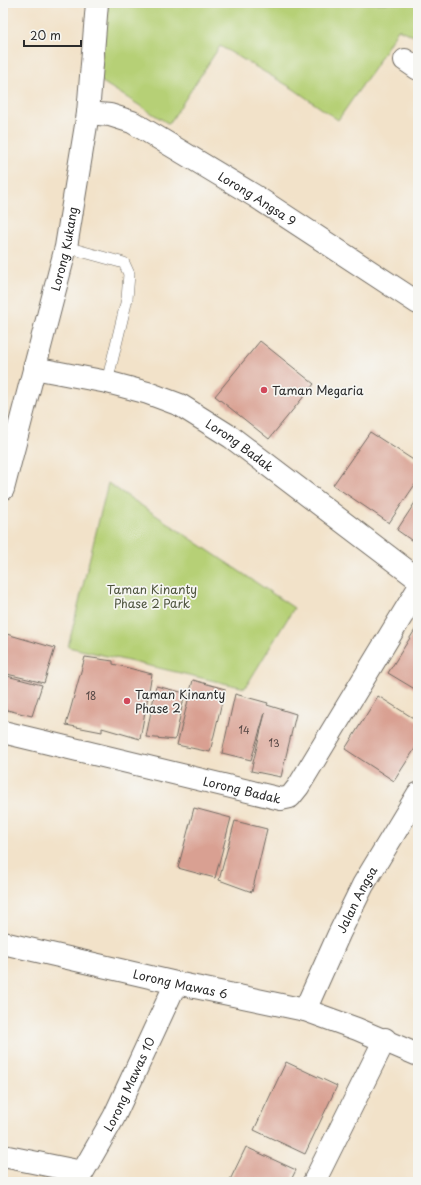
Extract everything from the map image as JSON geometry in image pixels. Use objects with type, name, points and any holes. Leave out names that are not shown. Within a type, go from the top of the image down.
[{"type":"street","name":"Lorong Kukang","points":[[3,489],[66,247],[88,113],[97,3]]},
{"type":"street","name":"Lorong Angsa 9","points":[[88,113],[110,115],[132,122],[255,196],[418,303]]},
{"type":"street","name":"Lorong Badak","points":[[34,368],[107,382],[148,393],[180,405],[232,437],[418,579]]},
{"type":"street","name":"Lorong Badak","points":[[3,732],[281,799],[290,797],[298,787],[418,589]]},
{"type":"street","name":"Jalan Angsa","points":[[305,1010],[363,885],[418,794]]},
{"type":"street","name":"Lorong Mawas 6","points":[[3,942],[176,983],[305,1010],[358,1028],[418,1055]]},
{"type":"street","name":"Lorong Mawas 10","points":[[80,1177],[114,1117],[176,983]]},
{"type":"street","points":[[314,1182],[385,1040]]},
{"type":"street","points":[[3,1156],[80,1177]]},
{"type":"lane","points":[[66,247],[124,263],[129,274],[127,299],[107,382]]},
{"type":"green space","points":[[108,3],[418,3],[418,38],[398,29],[375,67],[338,120],[292,88],[220,46],[169,124],[99,80]]},
{"type":"green space","name":"Taman Kinanty Phase 2 Park","points":[[108,483],[294,608],[245,688],[68,647]]},
{"type":"building","name":"Taman Megaria","points":[[260,341],[314,384],[269,439],[215,396]]},
{"type":"building","name":"Taman Megaria","points":[[370,432],[418,463],[418,480],[389,523],[333,485]]},
{"type":"building","points":[[418,498],[418,545],[397,530]]},
{"type":"building","points":[[418,625],[418,691],[388,673]]},
{"type":"building","points":[[3,633],[55,648],[44,683],[3,673]]},
{"type":"building","points":[[85,657],[113,661],[113,664],[152,674],[140,739],[102,728],[102,732],[66,725]]},
{"type":"building","points":[[3,675],[42,685],[32,716],[3,709]]},
{"type":"building","name":"Taman Kinanty Phase 2","points":[[193,680],[225,689],[210,752],[177,745]]},
{"type":"building","name":"Taman Kinanty Phase 2","points":[[156,686],[185,693],[175,740],[146,737]]},
{"type":"building","points":[[235,694],[268,703],[267,705],[296,714],[281,777],[251,771],[265,713],[251,760],[222,753]]},
{"type":"building","points":[[378,696],[418,721],[418,744],[394,781],[345,749]]},
{"type":"building","points":[[194,808],[231,818],[215,878],[178,868]]},
{"type":"building","points":[[235,821],[267,829],[252,892],[219,880]]},
{"type":"building","points":[[286,1062],[337,1086],[305,1154],[254,1130]]},
{"type":"building","points":[[246,1147],[296,1170],[290,1182],[229,1182]]},
{"type":"place","name":"Taman Megaria","points":[[264,390]]},
{"type":"place","name":"Taman Kinanty Phase 2","points":[[127,701]]}]
